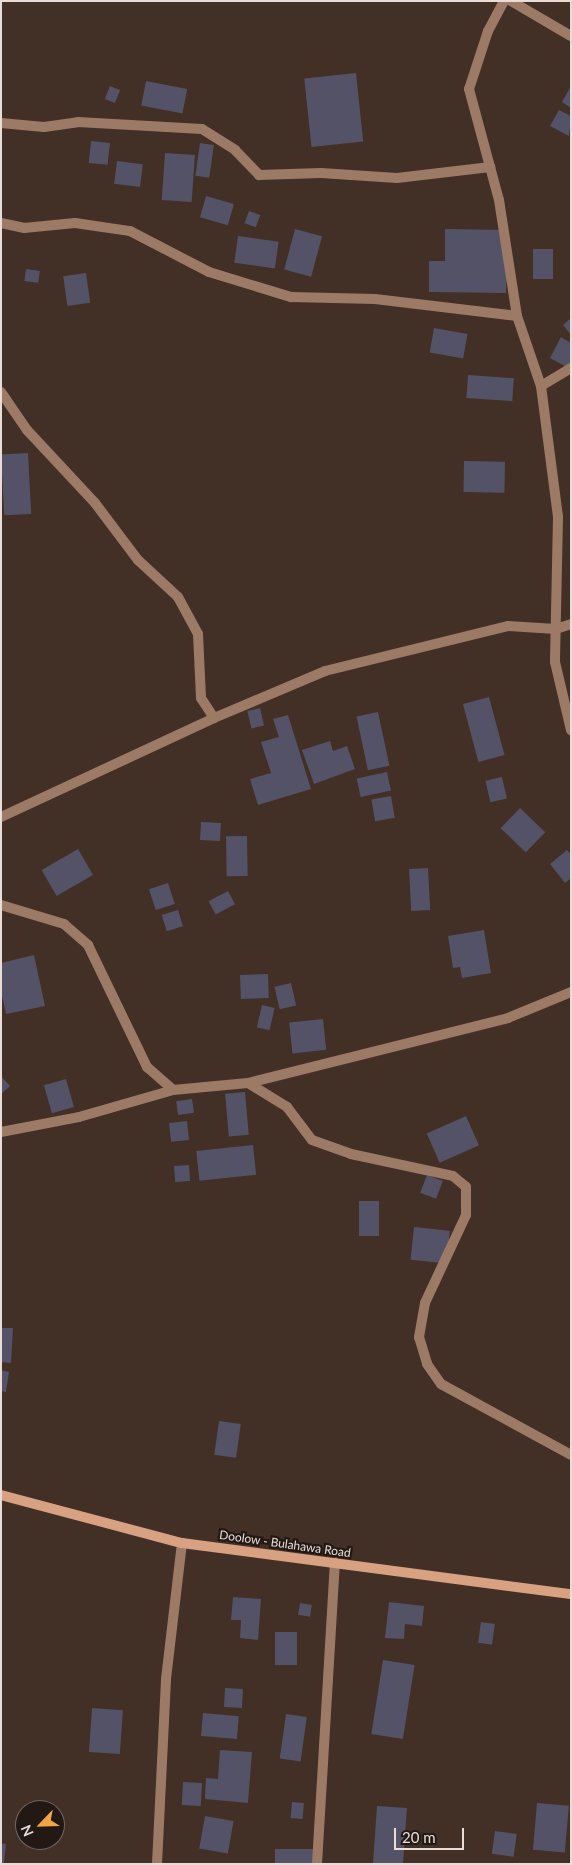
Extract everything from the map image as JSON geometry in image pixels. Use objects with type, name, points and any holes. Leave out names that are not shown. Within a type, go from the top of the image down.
[{"type":"main road","name":"Doolow - Bulahawa Road","points":[[1,1495],[182,1543],[571,1594]]},
{"type":"street","points":[[504,1],[488,31],[469,89],[499,200],[517,316],[541,386],[558,517],[555,662],[571,730]]},
{"type":"street","points":[[511,1],[571,36]]},
{"type":"street","points":[[1,123],[44,127],[78,122],[202,129],[235,150],[259,175],[321,173],[397,178],[490,167]]},
{"type":"street","points":[[1,223],[24,228],[75,223],[130,231],[210,272],[291,297],[375,299],[517,316]]},
{"type":"street","points":[[541,386],[571,368]]},
{"type":"street","points":[[1,392],[27,430],[95,503],[138,560],[178,597],[198,634],[201,698],[214,718]]},
{"type":"street","points":[[1,817],[214,718],[326,671],[508,626],[556,629],[571,624]]},
{"type":"street","points":[[1,905],[64,924],[88,945],[147,1067],[173,1090]]},
{"type":"street","points":[[1,1132],[79,1117],[173,1090],[248,1083],[508,1018],[571,992]]},
{"type":"street","points":[[248,1083],[288,1107],[312,1140],[351,1154],[453,1176],[466,1187],[466,1215],[426,1303],[419,1337],[427,1364],[441,1384],[571,1455]]},
{"type":"street","points":[[157,1864],[166,1679],[182,1543]]},
{"type":"street","points":[[317,1864],[335,1563]]},
{"type":"building","points":[[356,73],[363,142],[311,147],[304,78]]},
{"type":"building","points":[[146,81],[187,89],[182,114],[141,106]]},
{"type":"building","points":[[110,86],[120,90],[115,103],[105,99]]},
{"type":"building","points":[[571,86],[571,108],[562,102]]},
{"type":"building","points":[[559,110],[571,116],[569,136],[550,126]]},
{"type":"building","points":[[91,141],[110,143],[108,165],[89,163]]},
{"type":"building","points":[[200,143],[214,145],[209,178],[195,176]]},
{"type":"building","points":[[165,153],[195,155],[192,202],[162,200]]},
{"type":"building","points":[[117,161],[143,164],[140,187],[114,184]]},
{"type":"building","points":[[206,196],[234,204],[228,225],[200,217]]},
{"type":"building","points":[[249,211],[260,215],[256,227],[245,223]]},
{"type":"building","points":[[295,229],[322,236],[311,277],[284,270]]},
{"type":"building","points":[[445,229],[507,230],[506,293],[429,292],[429,261],[445,261]]},
{"type":"building","points":[[238,236],[279,242],[275,268],[234,263]]},
{"type":"building","points":[[533,249],[553,249],[553,279],[533,279]]},
{"type":"building","points":[[26,269],[40,271],[38,283],[24,281]]},
{"type":"building","points":[[86,273],[90,303],[67,306],[63,276]]},
{"type":"building","points":[[571,318],[571,335],[563,325]]},
{"type":"building","points":[[434,328],[467,334],[463,359],[430,353]]},
{"type":"building","points":[[561,337],[571,343],[570,369],[550,358]]},
{"type":"building","points":[[468,375],[514,378],[512,401],[466,398]]},
{"type":"building","points":[[28,453],[31,514],[4,515],[1,454]]},
{"type":"building","points":[[464,461],[505,462],[504,493],[463,492]]},
{"type":"building","points":[[489,697],[505,755],[478,762],[463,704]]},
{"type":"building","points":[[260,708],[264,726],[251,728],[247,711]]},
{"type":"building","points":[[378,712],[389,766],[368,770],[356,717]]},
{"type":"building","points":[[288,715],[311,789],[258,805],[250,779],[271,773],[261,742],[279,737],[273,719]]},
{"type":"building","points":[[330,741],[333,751],[347,746],[355,769],[314,784],[302,750]]},
{"type":"building","points":[[387,772],[391,791],[361,797],[357,778]]},
{"type":"building","points":[[502,777],[507,798],[490,802],[485,781]]},
{"type":"building","points":[[391,796],[395,818],[375,821],[371,799]]},
{"type":"building","points":[[520,808],[545,832],[526,852],[501,828]]},
{"type":"building","points":[[201,822],[221,823],[220,841],[200,840]]},
{"type":"building","points":[[226,836],[247,836],[248,876],[227,876]]},
{"type":"building","points":[[78,849],[93,875],[57,896],[42,870]]},
{"type":"building","points":[[567,850],[571,854],[571,878],[565,883],[550,864]]},
{"type":"building","points":[[428,868],[430,910],[411,911],[409,869]]},
{"type":"building","points":[[168,883],[175,904],[156,910],[149,889]]},
{"type":"building","points":[[228,891],[235,904],[216,915],[209,901]]},
{"type":"building","points":[[178,910],[183,926],[167,931],[162,915]]},
{"type":"building","points":[[484,930],[491,973],[462,978],[460,967],[453,968],[448,936]]},
{"type":"building","points":[[34,955],[45,1006],[6,1014],[1,991],[1,963]]},
{"type":"building","points":[[268,974],[269,998],[241,999],[240,975]]},
{"type":"building","points":[[291,983],[296,1005],[280,1009],[274,987]]},
{"type":"building","points":[[262,1005],[275,1008],[269,1030],[257,1027]]},
{"type":"building","points":[[323,1019],[326,1050],[292,1053],[289,1023]]},
{"type":"building","points":[[1,1076],[10,1086],[1,1094]]},
{"type":"building","points":[[66,1079],[74,1107],[52,1113],[44,1085]]},
{"type":"building","points":[[245,1092],[249,1135],[229,1137],[225,1094]]},
{"type":"building","points":[[192,1099],[194,1113],[178,1115],[176,1101]]},
{"type":"building","points":[[466,1116],[479,1145],[440,1163],[427,1133]]},
{"type":"building","points":[[187,1121],[189,1140],[171,1142],[169,1123]]},
{"type":"building","points":[[253,1145],[256,1175],[199,1181],[196,1151]]},
{"type":"building","points":[[189,1165],[190,1181],[175,1182],[174,1166]]},
{"type":"building","points":[[427,1175],[443,1181],[436,1199],[420,1193]]},
{"type":"building","points":[[359,1201],[379,1201],[379,1236],[359,1236]]},
{"type":"building","points":[[414,1227],[450,1231],[446,1264],[411,1260]]},
{"type":"building","points":[[1,1328],[13,1328],[11,1363],[1,1362]]},
{"type":"building","points":[[1,1370],[9,1372],[6,1392],[1,1391]]},
{"type":"building","points":[[219,1421],[241,1424],[236,1458],[214,1455]]},
{"type":"building","points":[[233,1597],[261,1599],[258,1640],[240,1638],[241,1620],[231,1620]]},
{"type":"building","points":[[389,1602],[424,1606],[422,1626],[405,1624],[404,1639],[385,1638]]},
{"type":"building","points":[[300,1603],[312,1605],[310,1617],[298,1615]]},
{"type":"building","points":[[481,1622],[495,1624],[492,1645],[478,1643]]},
{"type":"building","points":[[275,1632],[297,1632],[297,1665],[275,1665]]},
{"type":"building","points":[[383,1660],[415,1665],[403,1739],[371,1734]]},
{"type":"building","points":[[225,1688],[243,1689],[242,1708],[224,1707]]},
{"type":"building","points":[[92,1708],[123,1710],[120,1754],[89,1752]]},
{"type":"building","points":[[203,1713],[239,1716],[237,1739],[201,1736]]},
{"type":"building","points":[[286,1714],[307,1717],[301,1761],[280,1759]]},
{"type":"building","points":[[220,1750],[252,1752],[248,1803],[205,1799],[206,1778],[218,1779]]},
{"type":"building","points":[[183,1782],[202,1783],[201,1806],[182,1805]]},
{"type":"building","points":[[292,1802],[304,1803],[303,1819],[291,1818]]},
{"type":"building","points":[[537,1803],[569,1806],[565,1853],[533,1850]]},
{"type":"building","points":[[377,1806],[407,1808],[403,1864],[373,1864]]},
{"type":"building","points":[[205,1816],[234,1821],[228,1854],[199,1848]]},
{"type":"building","points":[[495,1831],[517,1834],[514,1857],[492,1854]]},
{"type":"building","points":[[1,1843],[6,1844],[4,1864],[1,1864]]},
{"type":"building","points":[[275,1849],[313,1849],[313,1864],[275,1864]]}]
